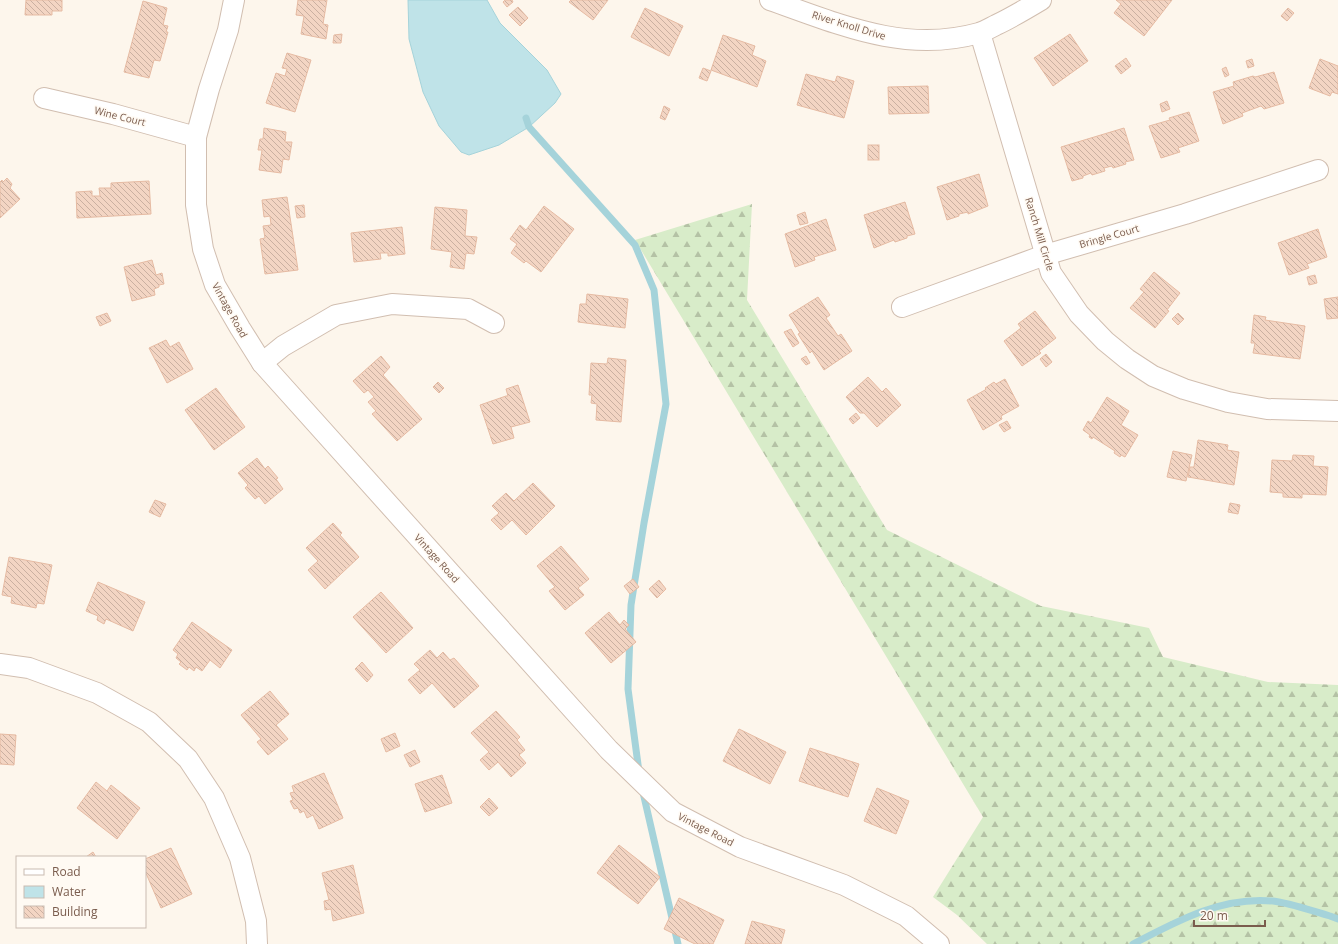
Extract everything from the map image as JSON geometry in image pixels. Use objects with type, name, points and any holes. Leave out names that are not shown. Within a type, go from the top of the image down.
[{"type":"street","name":"Vintage Road","points":[[234,0],[228,30],[208,89],[196,137],[196,205],[203,249],[215,286],[262,363],[609,750],[673,812],[740,847],[844,884],[906,916],[939,944]]},
{"type":"street","name":"River Knoll Drive","points":[[770,0],[862,32],[891,38],[915,40],[939,39],[980,33],[1017,15],[1041,0]]},
{"type":"street","name":"Ranch Mill Circle","points":[[980,33],[1051,273],[1079,314],[1105,341],[1127,359],[1153,376],[1191,391],[1228,402],[1267,409],[1338,412]]},
{"type":"street","name":"Wine Court","points":[[44,98],[113,114],[196,137]]},
{"type":"street","name":"Bringle Court","points":[[902,307],[1045,255],[1185,214],[1318,170]]},
{"type":"street","points":[[262,363],[283,346],[336,315],[392,304],[468,309],[494,323]]},
{"type":"street","points":[[0,664],[29,668],[97,693],[149,722],[188,759],[214,798],[240,858],[256,921],[257,944]]},
{"type":"green space","points":[[752,204],[747,300],[887,530],[1041,606],[1149,628],[1163,657],[1268,682],[1338,685],[1338,944],[987,944],[957,915],[933,897],[983,817],[635,240]]},
{"type":"water","points":[[408,0],[487,0],[500,23],[547,70],[561,94],[555,103],[529,127],[499,145],[469,155],[461,152],[439,126],[423,92],[409,39]]},
{"type":"building","points":[[26,0],[62,0],[62,11],[52,11],[52,15],[25,15]]},
{"type":"building","points":[[298,0],[327,0],[323,24],[328,25],[326,39],[301,34],[304,16],[296,15]]},
{"type":"building","points":[[505,0],[512,0],[513,2],[507,7],[503,2]]},
{"type":"building","points":[[571,0],[608,0],[593,20],[569,2]]},
{"type":"building","points":[[1116,0],[1172,0],[1144,36],[1114,13],[1121,4]]},
{"type":"building","points":[[143,1],[167,8],[163,25],[168,26],[166,32],[168,32],[160,61],[154,60],[149,78],[124,72]]},
{"type":"building","points":[[518,7],[528,18],[520,26],[509,15]]},
{"type":"building","points":[[645,8],[683,26],[669,56],[631,37]]},
{"type":"building","points":[[1288,8],[1294,13],[1287,21],[1281,16]]},
{"type":"building","points":[[342,34],[341,43],[333,43],[334,35]]},
{"type":"building","points":[[1070,34],[1088,61],[1053,86],[1034,58]]},
{"type":"building","points":[[723,35],[755,46],[752,55],[766,61],[757,87],[711,70]]},
{"type":"building","points":[[287,53],[311,60],[295,112],[266,103],[276,73],[285,76],[287,69],[282,68]]},
{"type":"building","points":[[1126,58],[1131,66],[1121,74],[1115,66]]},
{"type":"building","points":[[1252,59],[1254,66],[1248,68],[1246,61]]},
{"type":"building","points":[[1320,59],[1338,66],[1338,94],[1332,92],[1330,96],[1309,88]]},
{"type":"building","points":[[1226,67],[1229,75],[1225,77],[1222,69]]},
{"type":"building","points":[[703,68],[711,71],[707,81],[699,78]]},
{"type":"building","points":[[1274,72],[1284,103],[1264,109],[1261,106],[1242,113],[1243,116],[1223,124],[1213,92],[1234,86],[1233,82]]},
{"type":"building","points":[[806,74],[835,82],[837,76],[854,81],[844,118],[797,105]]},
{"type":"building","points":[[928,86],[929,113],[889,114],[888,87]]},
{"type":"building","points":[[1167,101],[1170,109],[1162,112],[1160,104]]},
{"type":"building","points":[[664,106],[670,109],[665,120],[660,118]]},
{"type":"building","points":[[1189,112],[1199,141],[1178,148],[1180,152],[1161,158],[1149,126],[1170,120],[1169,118]]},
{"type":"building","points":[[264,128],[286,132],[285,142],[292,142],[289,160],[283,159],[281,173],[259,170],[262,150],[258,150],[260,139],[263,139]]},
{"type":"building","points":[[1124,128],[1134,160],[1125,162],[1126,164],[1113,168],[1112,166],[1104,168],[1105,171],[1092,175],[1091,173],[1083,176],[1083,178],[1072,181],[1061,147]]},
{"type":"building","points":[[868,145],[879,145],[879,160],[868,160]]},
{"type":"building","points":[[979,174],[988,206],[968,214],[968,212],[959,214],[959,216],[947,220],[937,187]]},
{"type":"building","points":[[7,178],[12,184],[10,188],[20,199],[0,218],[0,182],[2,180],[3,182]]},
{"type":"building","points":[[149,181],[151,214],[77,218],[76,192],[92,191],[92,196],[100,196],[99,188],[111,188],[111,183]]},
{"type":"building","points":[[287,197],[298,270],[265,274],[260,239],[265,238],[263,226],[271,225],[270,216],[264,217],[262,200]]},
{"type":"building","points":[[905,202],[915,234],[907,236],[907,238],[895,242],[894,240],[874,248],[864,215]]},
{"type":"building","points":[[304,205],[305,217],[297,218],[295,206]]},
{"type":"building","points":[[544,206],[574,229],[541,272],[526,261],[524,263],[511,253],[517,244],[510,239],[520,225],[526,230]]},
{"type":"building","points":[[435,207],[467,210],[465,236],[477,237],[474,254],[466,253],[464,269],[450,267],[452,252],[431,249]]},
{"type":"building","points":[[805,212],[808,223],[800,225],[797,215]]},
{"type":"building","points":[[826,219],[836,250],[814,257],[815,260],[795,267],[785,234]]},
{"type":"building","points":[[402,227],[405,254],[388,256],[388,253],[380,253],[381,259],[354,262],[351,233]]},
{"type":"building","points":[[1318,229],[1327,257],[1307,264],[1309,268],[1289,275],[1278,243]]},
{"type":"building","points":[[152,260],[156,275],[162,273],[164,284],[159,285],[159,287],[154,289],[155,295],[132,301],[124,267]]},
{"type":"building","points":[[1154,272],[1180,293],[1167,310],[1169,311],[1155,328],[1130,308],[1144,292],[1140,289]]},
{"type":"building","points":[[1315,275],[1317,283],[1309,285],[1307,277]]},
{"type":"building","points":[[587,294],[628,299],[625,328],[578,322],[580,304],[586,304]]},
{"type":"building","points":[[818,297],[830,315],[826,318],[838,336],[841,334],[852,351],[824,370],[812,351],[810,353],[798,334],[800,333],[789,315]]},
{"type":"building","points":[[1338,297],[1338,318],[1327,319],[1324,299]]},
{"type":"building","points":[[1035,311],[1056,338],[1039,351],[1041,353],[1022,366],[1004,341],[1021,328],[1018,324]]},
{"type":"building","points":[[107,313],[111,321],[100,326],[96,317]]},
{"type":"building","points":[[1178,313],[1184,319],[1178,325],[1172,319]]},
{"type":"building","points":[[1254,315],[1266,317],[1265,320],[1305,326],[1300,359],[1253,353],[1255,343],[1251,343]]},
{"type":"building","points":[[791,329],[799,343],[793,347],[784,332]]},
{"type":"building","points":[[166,340],[170,347],[179,342],[193,369],[167,383],[149,348]]},
{"type":"building","points":[[1046,354],[1052,362],[1046,367],[1040,359]]},
{"type":"building","points":[[381,356],[390,367],[383,375],[422,419],[397,441],[372,414],[376,411],[368,402],[374,397],[368,390],[364,393],[353,381]]},
{"type":"building","points":[[806,356],[810,363],[806,365],[801,359]]},
{"type":"building","points":[[608,358],[626,360],[621,422],[596,420],[597,404],[591,403],[592,395],[589,395],[591,363],[607,364]]},
{"type":"building","points":[[868,377],[882,392],[886,388],[901,405],[877,427],[864,413],[860,413],[846,397]]},
{"type":"building","points":[[1005,379],[1019,406],[1001,416],[1002,419],[983,430],[967,400],[985,390],[985,388],[994,382],[996,384]]},
{"type":"building","points":[[438,382],[444,388],[439,393],[433,387]]},
{"type":"building","points":[[518,385],[530,422],[511,427],[514,438],[493,444],[480,405],[508,396],[506,389]]},
{"type":"building","points":[[216,388],[245,427],[214,450],[185,410]]},
{"type":"building","points":[[1107,397],[1129,411],[1121,425],[1138,435],[1125,457],[1121,455],[1120,457],[1114,453],[1115,451],[1093,437],[1092,439],[1089,437],[1090,435],[1083,430],[1088,421],[1091,423]]},
{"type":"building","points":[[856,413],[860,418],[853,424],[849,419]]},
{"type":"building","points":[[1007,421],[1011,428],[1004,432],[999,425]]},
{"type":"building","points":[[1198,440],[1228,445],[1227,450],[1239,452],[1234,485],[1188,477],[1190,467],[1194,467]]},
{"type":"building","points":[[1173,451],[1192,455],[1186,481],[1167,477]]},
{"type":"building","points":[[1293,455],[1314,456],[1313,466],[1328,467],[1326,495],[1302,494],[1302,498],[1283,497],[1283,493],[1270,492],[1272,460],[1292,461]]},
{"type":"building","points":[[257,458],[265,469],[268,466],[278,478],[276,479],[283,489],[265,504],[259,496],[255,499],[245,488],[248,485],[238,473]]},
{"type":"building","points":[[533,483],[555,506],[526,535],[512,520],[501,530],[491,520],[499,513],[492,506],[506,493],[514,501]]},
{"type":"building","points":[[155,500],[166,504],[160,517],[149,512]]},
{"type":"building","points":[[1230,503],[1240,505],[1238,514],[1228,512]]},
{"type":"building","points":[[333,523],[342,533],[340,535],[359,557],[325,589],[308,570],[318,561],[306,548]]},
{"type":"building","points":[[561,546],[589,579],[578,588],[584,595],[565,610],[549,591],[555,587],[537,566]]},
{"type":"building","points":[[9,557],[52,565],[44,604],[37,603],[36,608],[11,603],[12,597],[2,595]]},
{"type":"building","points":[[633,579],[639,587],[630,594],[624,586]]},
{"type":"building","points":[[659,580],[666,589],[657,598],[649,589]]},
{"type":"building","points":[[98,582],[145,602],[133,631],[106,619],[104,624],[97,620],[98,616],[86,611]]},
{"type":"building","points":[[381,592],[413,628],[386,653],[353,617]]},
{"type":"building","points":[[609,612],[620,625],[624,620],[629,625],[625,629],[636,642],[611,663],[585,633]]},
{"type":"building","points":[[192,622],[232,650],[220,668],[210,660],[202,671],[196,667],[194,671],[189,667],[187,670],[179,664],[181,662],[176,658],[178,654],[173,650]]},
{"type":"building","points":[[430,650],[437,658],[443,652],[450,660],[454,658],[479,686],[454,708],[432,683],[420,694],[408,680],[420,670],[414,664]]},
{"type":"building","points":[[362,662],[373,675],[367,682],[355,669]]},
{"type":"building","points":[[270,691],[289,714],[276,725],[288,739],[268,755],[257,742],[261,739],[241,715]]},
{"type":"building","points":[[496,711],[520,737],[517,740],[525,750],[519,755],[526,763],[511,777],[498,762],[489,770],[480,760],[489,752],[471,733]]},
{"type":"building","points":[[739,729],[786,752],[770,784],[723,761]]},
{"type":"building","points":[[395,733],[400,746],[386,752],[381,739]]},
{"type":"building","points":[[0,734],[16,735],[14,765],[0,764]]},
{"type":"building","points":[[810,748],[859,764],[848,797],[799,781]]},
{"type":"building","points":[[415,750],[420,762],[410,767],[404,755]]},
{"type":"building","points":[[324,773],[343,818],[319,829],[313,815],[307,818],[304,811],[300,813],[298,808],[294,809],[290,801],[293,800],[290,793],[294,792],[292,786]]},
{"type":"building","points":[[442,775],[452,803],[425,812],[415,784]]},
{"type":"building","points":[[96,782],[107,791],[111,785],[140,808],[117,839],[77,808]]},
{"type":"building","points":[[877,788],[909,801],[896,834],[864,821]]},
{"type":"building","points":[[489,798],[498,808],[489,816],[480,807]]},
{"type":"building","points":[[619,845],[660,877],[638,904],[597,873]]},
{"type":"building","points":[[171,848],[192,894],[161,908],[146,873],[146,859]]},
{"type":"building","points":[[93,852],[95,856],[87,856]]},
{"type":"building","points":[[353,865],[364,913],[333,921],[331,909],[325,910],[324,901],[329,900],[322,873]]},
{"type":"building","points":[[679,898],[724,920],[713,944],[695,944],[664,929]]},
{"type":"building","points":[[752,921],[785,930],[781,944],[745,944]]},
{"type":"waterway","points":[[526,118],[529,127],[635,245],[654,290],[666,404],[644,523],[631,605],[628,689],[639,772]]},
{"type":"waterway","points":[[642,788],[678,944]]},
{"type":"waterway","points":[[1133,944],[1200,912],[1236,902],[1254,900],[1280,902],[1338,919]]}]
